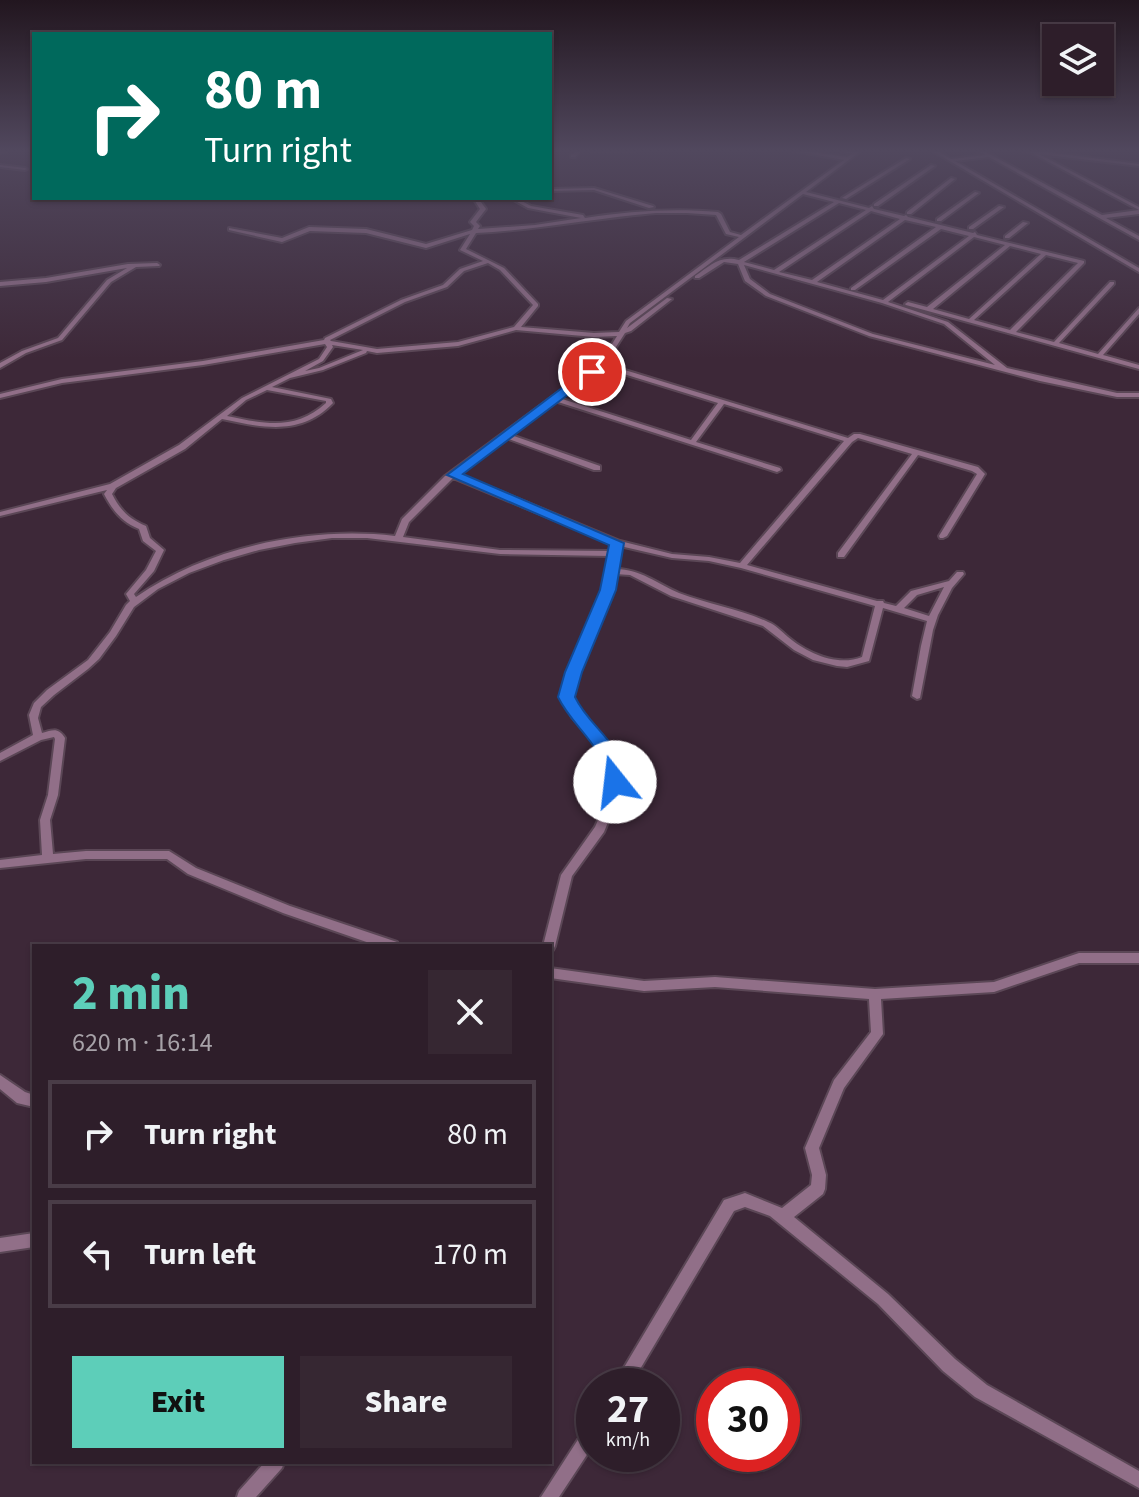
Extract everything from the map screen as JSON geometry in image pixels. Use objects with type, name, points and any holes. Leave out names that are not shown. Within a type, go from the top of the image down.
[{"type":"street","points":[[475,220],[477,226],[463,250],[502,269],[536,305],[516,328]]},
{"type":"street","points":[[231,229],[282,240],[309,229],[366,231],[426,246],[474,231],[519,230],[582,220]]},
{"type":"street","points":[[721,220],[728,233],[739,236]]},
{"type":"street","points":[[398,539],[405,521],[453,475],[600,365],[628,322],[763,220]]},
{"type":"street","points":[[740,262],[809,220]]},
{"type":"street","points":[[775,272],[854,220]]},
{"type":"street","points":[[812,283],[900,220]]},
{"type":"street","points":[[927,220],[1048,249],[1083,263],[1012,332]]},
{"type":"street","points":[[853,289],[944,220]]},
{"type":"street","points":[[885,302],[986,220]]},
{"type":"street","points":[[1052,220],[1139,270]]},
{"type":"street","points":[[1107,220],[1139,238]]},
{"type":"street","points":[[930,308],[1025,223]]},
{"type":"street","points":[[971,320],[1048,249]]},
{"type":"street","points":[[288,377],[370,351],[458,344],[516,328],[594,335],[622,333],[723,260],[885,302],[946,323],[1005,370]]},
{"type":"street","points":[[0,514],[113,486],[182,447],[244,399],[326,356],[330,347],[327,338],[336,332],[403,301],[445,286],[461,270],[488,261]]},
{"type":"street","points":[[740,262],[747,280],[783,303],[871,335],[1005,370],[1117,395],[1139,395]]},
{"type":"street","points":[[1129,265],[1139,263]]},
{"type":"street","points":[[0,284],[157,265]]},
{"type":"street","points":[[0,366],[24,352],[60,339],[109,281],[134,266]]},
{"type":"street","points":[[1055,344],[1112,283]]},
{"type":"street","points":[[885,302],[930,308],[1139,367]]},
{"type":"street","points":[[1099,356],[1139,310]]},
{"type":"street","points":[[0,396],[62,381],[203,363],[328,342],[370,351]]},
{"type":"street","points":[[600,365],[849,440],[865,436],[981,474],[981,480],[943,536]]},
{"type":"street","points":[[222,417],[259,426],[277,426],[314,417],[330,403],[316,395],[265,388]]},
{"type":"street","points":[[555,399],[777,470]]},
{"type":"street","points":[[692,443],[722,402]]},
{"type":"street","points":[[508,436],[597,468]]},
{"type":"street","points":[[742,566],[849,440]]},
{"type":"street","points":[[841,555],[917,452]]},
{"type":"street","points":[[453,475],[617,543],[672,556],[742,566],[931,619]]},
{"type":"street","points":[[113,486],[108,494],[115,511],[123,519],[143,528],[146,539],[160,550],[150,571],[130,594],[134,601]]},
{"type":"street","points":[[38,737],[33,716],[39,702],[93,660],[127,616],[128,607],[134,601],[183,571],[265,545],[365,534],[500,552],[615,554]]},
{"type":"street","points":[[550,944],[567,875],[600,829],[614,795],[611,758],[605,746],[575,715],[567,697],[614,571],[617,543]]},
{"type":"street","points":[[614,571],[627,571],[682,597],[706,602],[736,616],[768,624],[791,645],[816,658],[835,662],[857,663],[866,659],[880,603]]},
{"type":"street","points":[[917,696],[931,619],[940,596],[960,574]]},
{"type":"street","points":[[898,609],[914,593],[950,583]]},
{"type":"street","points":[[0,757],[38,737],[56,733],[60,738],[53,795],[45,820],[48,858]]},
{"type":"street","points":[[0,864],[48,858],[169,855],[192,871],[287,910],[387,944]]},
{"type":"street","points":[[552,973],[644,986],[742,983],[875,994],[994,987],[1079,958],[1139,958]]},
{"type":"street","points":[[782,1217],[818,1189],[819,1175],[812,1148],[839,1084],[877,1034],[875,994]]},
{"type":"street","points":[[0,1081],[22,1098],[32,1100]]},
{"type":"street","points":[[632,1368],[729,1205],[745,1200],[756,1202],[782,1217],[883,1299],[949,1365],[981,1391],[1139,1480]]},
{"type":"street","points":[[0,1245],[32,1240]]},
{"type":"street","points":[[549,1497],[576,1457]]},
{"type":"street","points":[[245,1497],[274,1464]]},
{"type":"route","points":[[592,372],[453,475],[617,543],[608,590],[567,690],[568,703],[575,715],[605,746],[611,758],[615,782]]}]
